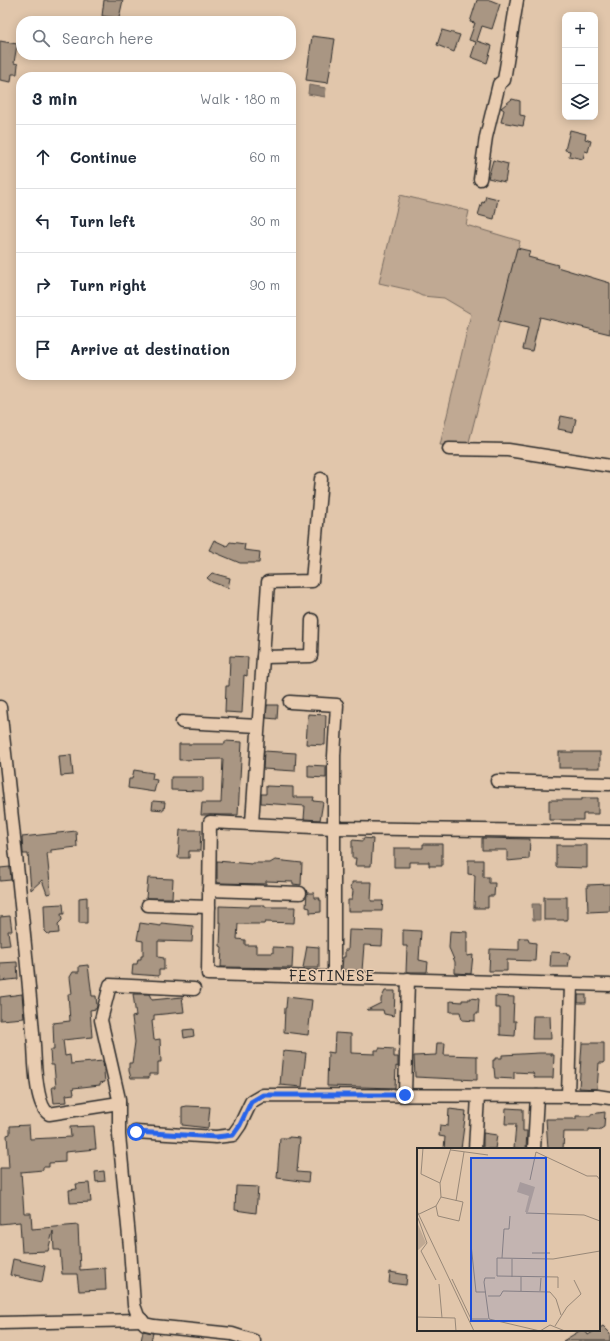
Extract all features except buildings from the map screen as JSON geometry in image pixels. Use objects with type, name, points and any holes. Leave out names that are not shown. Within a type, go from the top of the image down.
[{"type":"street","points":[[480,179],[486,137],[499,84],[504,80],[517,0]]},
{"type":"street","points":[[448,449],[508,450],[610,466]]},
{"type":"street","points":[[252,823],[268,582],[312,581],[321,479]]},
{"type":"street","points":[[263,657],[312,656],[312,620]]},
{"type":"street","points":[[290,702],[337,705],[334,756],[334,977]]},
{"type":"street","points":[[0,707],[27,954],[36,1076],[41,1103],[44,1111],[50,1114],[119,1103]]},
{"type":"street","points":[[182,722],[258,726]]},
{"type":"street","points":[[497,781],[610,784]]},
{"type":"street","points":[[610,832],[334,828],[210,822],[208,974],[408,978],[610,985]]},
{"type":"street","points":[[209,890],[300,893]]},
{"type":"street","points":[[148,905],[209,907]]},
{"type":"street","points":[[405,1095],[408,978]]},
{"type":"street","points":[[568,1096],[571,984]]},
{"type":"street","points":[[194,989],[110,985],[101,1020],[119,1103],[119,1135],[134,1305],[145,1324],[232,1334],[254,1341]]},
{"type":"street","points":[[136,1132],[216,1137],[233,1135],[240,1125],[251,1102],[263,1095],[568,1096],[610,1098]]},
{"type":"street","points":[[475,1148],[478,1096]]},
{"type":"street","points":[[534,1148],[537,1096]]},
{"type":"street","points":[[0,1322],[142,1320]]},
{"type":"shaded area","points":[[309,85],[326,88],[325,97],[308,94]]},
{"type":"shaded area","points":[[400,195],[469,211],[466,225],[520,241],[468,446],[440,445],[471,314],[444,298],[422,296],[410,290],[379,283]]},
{"type":"shaded area","points":[[532,904],[540,904],[540,920],[533,920]]},
{"type":"district","name":"FESTINESE","points":[[332,975]]},
{"type":"route","points":[[136,1132],[216,1137],[233,1135],[240,1125],[251,1102],[263,1095],[405,1095]]}]
